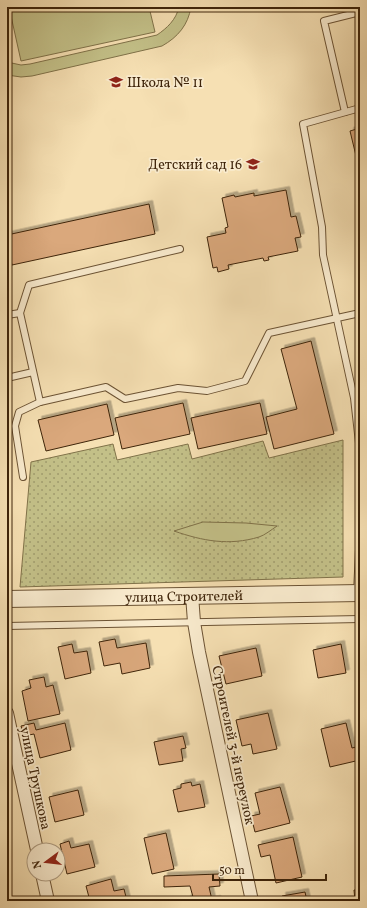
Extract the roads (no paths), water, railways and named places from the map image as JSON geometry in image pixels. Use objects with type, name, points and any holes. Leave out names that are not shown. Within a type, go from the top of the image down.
[{"type":"street","name":"улица Строителей","points":[[7,599],[358,593]]},
{"type":"street","name":"Строителей 3-й переулок","points":[[192,595],[194,622],[252,901]]},
{"type":"street","name":"улица Трушкова","points":[[7,713],[35,842]]},
{"type":"street","points":[[44,882],[48,901]]},
{"type":"lane","points":[[345,112],[324,21],[360,12]]},
{"type":"lane","points":[[360,108],[303,124],[322,227],[323,255],[357,398],[360,452]]},
{"type":"lane","points":[[40,402],[20,313],[30,285],[180,249]]},
{"type":"lane","points":[[7,315],[20,313]]},
{"type":"lane","points":[[23,477],[15,426],[19,412],[40,402],[106,387],[125,399],[178,388],[207,391],[245,381],[269,333],[360,313]]},
{"type":"lane","points":[[7,378],[34,372]]},
{"type":"lane","points":[[358,593],[360,528]]},
{"type":"lane","points":[[7,626],[360,619]]},
{"type":"place","name":"Школа № 11","points":[[116,82]]},
{"type":"place","name":"Детский сад 16","points":[[253,164]]}]
